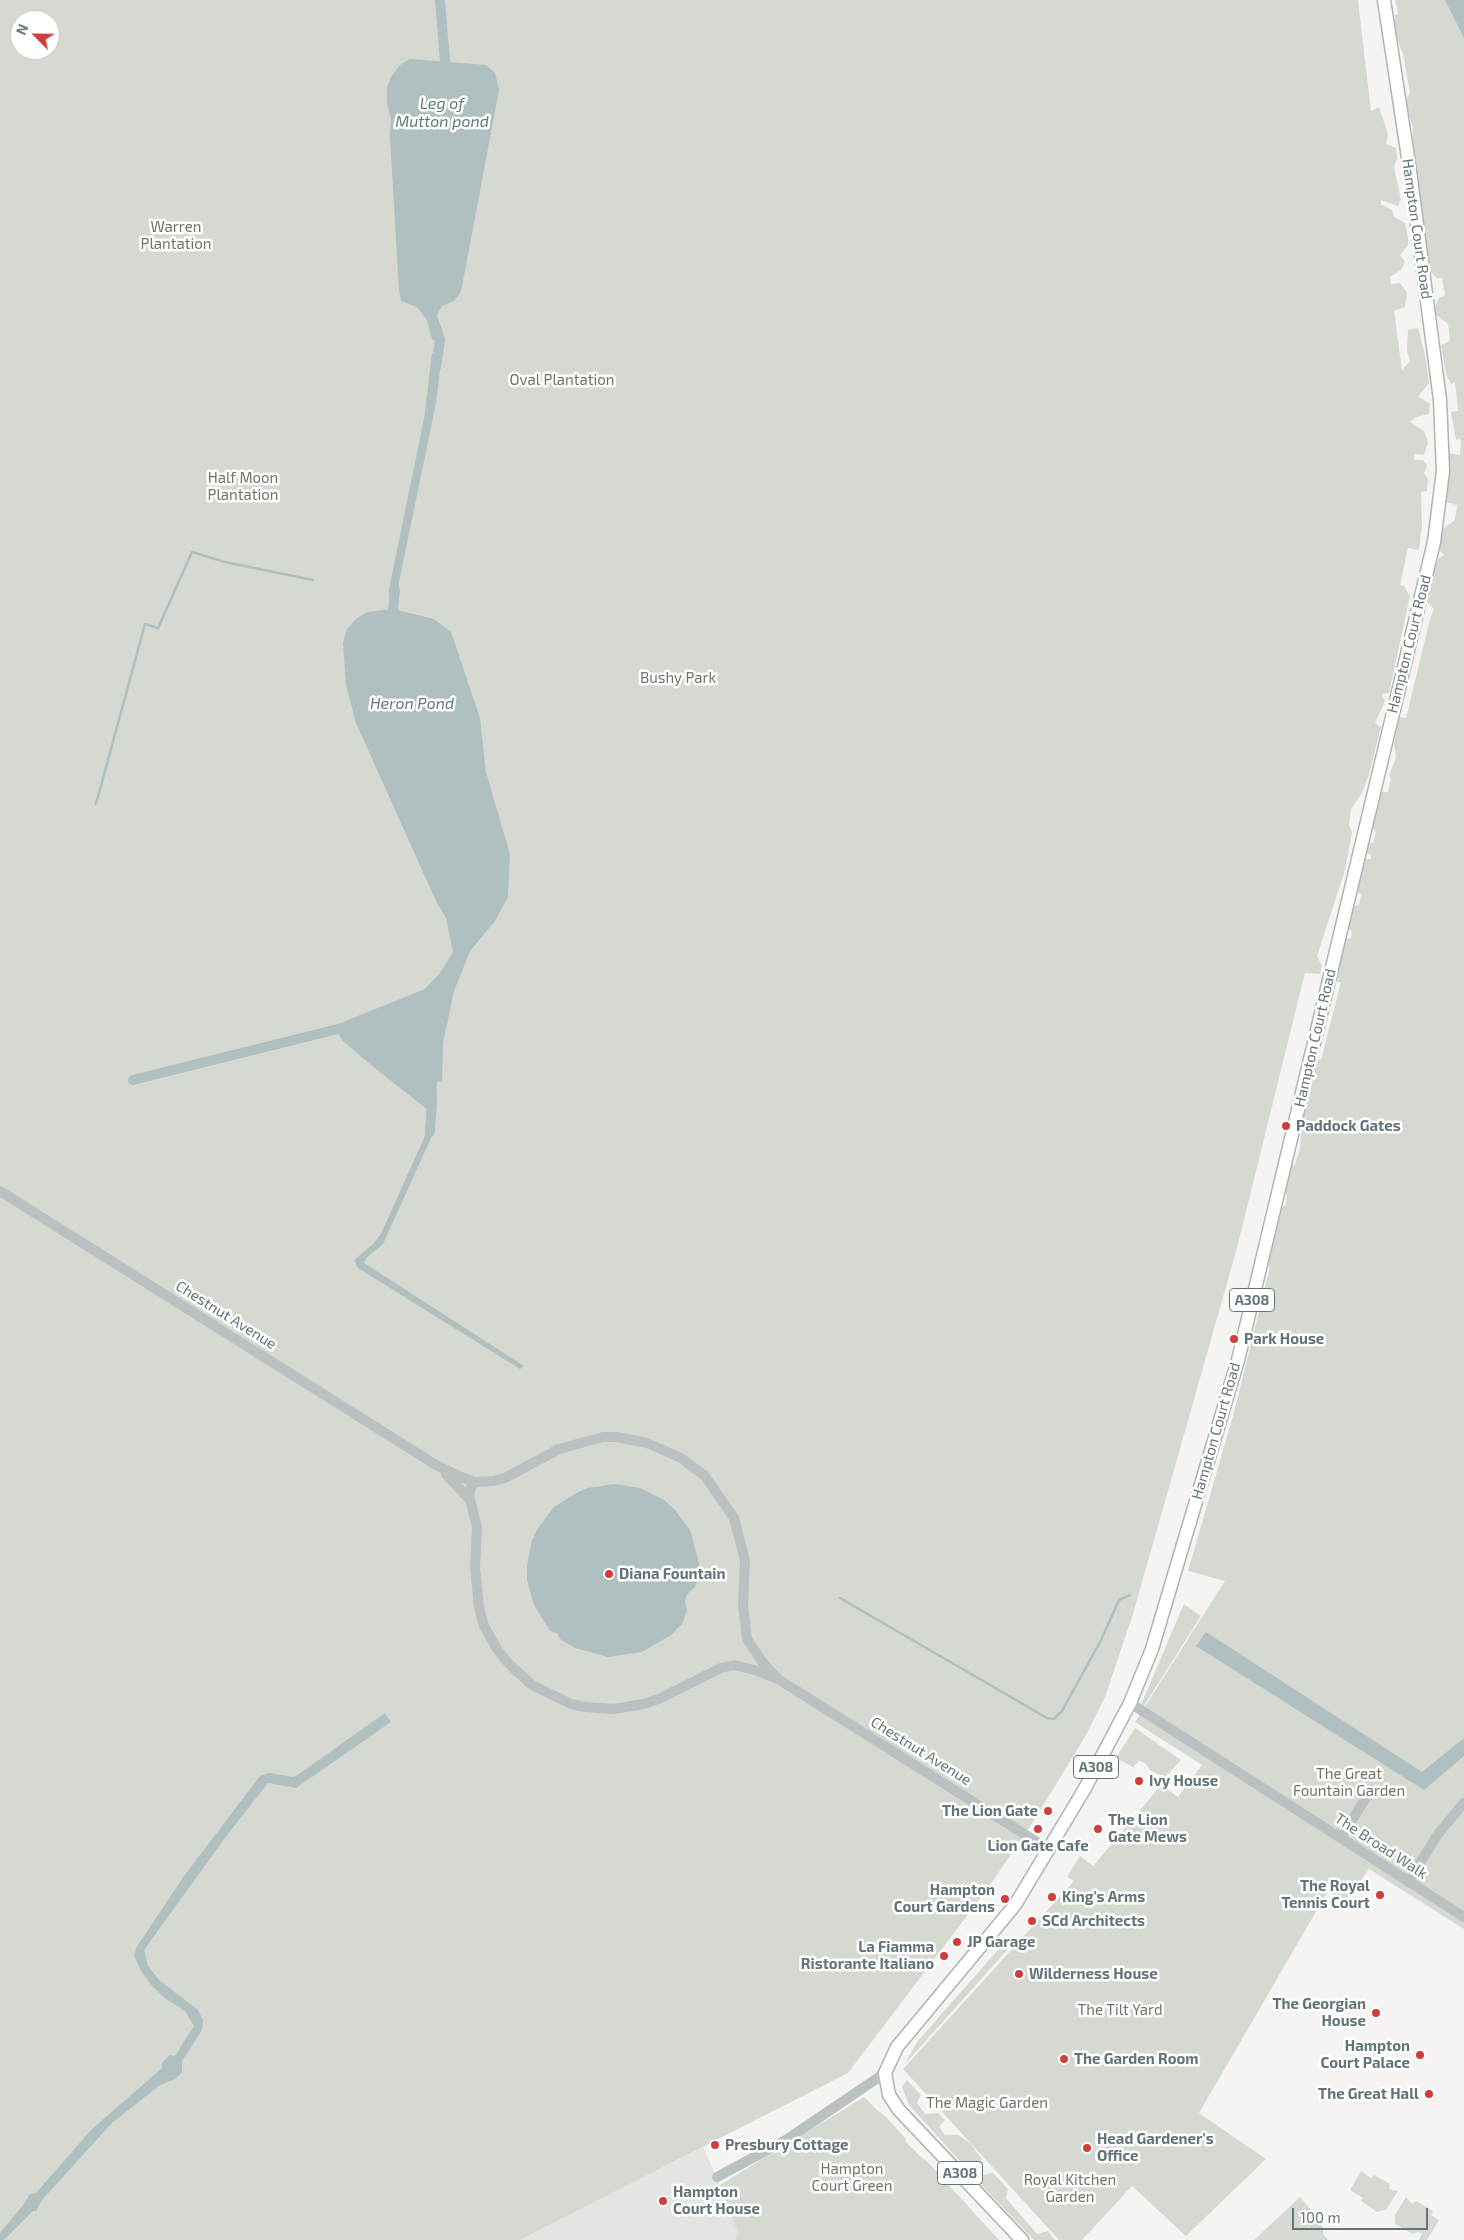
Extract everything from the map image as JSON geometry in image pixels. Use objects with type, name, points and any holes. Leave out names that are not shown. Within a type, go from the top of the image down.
[{"type":"main road","name":"Hampton Court Road","points":[[886,2073],[897,2047],[1015,1905],[1084,1790],[1130,1703],[1152,1649],[1238,1360],[1435,533],[1443,471],[1440,400],[1409,164],[1384,0]]},
{"type":"main road","name":"A308","points":[[886,2073],[889,2095],[899,2110],[1022,2240]]},
{"type":"street","name":"Chestnut Avenue","points":[[0,1190],[436,1465],[456,1482],[470,1500],[477,1526],[476,1591],[484,1626],[508,1664],[532,1685],[571,1704],[614,1709],[644,1704],[661,1698],[722,1668],[734,1665],[741,1667],[778,1679],[1048,1849]]},
{"type":"street","name":"Chestnut Avenue","points":[[436,1465],[475,1482],[494,1481],[507,1477],[559,1449],[603,1437],[617,1437],[647,1443],[681,1458],[705,1476],[729,1508],[734,1518],[746,1561],[744,1622],[746,1639],[778,1679]]},
{"type":"street","points":[[470,1500],[470,1490],[475,1482]]},
{"type":"street","points":[[741,1667],[748,1662],[754,1650]]},
{"type":"street","name":"The Broad Walk","points":[[1130,1703],[1464,1917]]},
{"type":"street","points":[[1341,1837],[1371,1790]]},
{"type":"street","points":[[1408,1882],[1438,1834],[1464,1803]]},
{"type":"street","points":[[717,2177],[786,2140],[886,2073]]},
{"type":"shaded area","name":"Hampton Court House","points":[[703,2147],[720,2185],[737,2231],[735,2240],[520,2240]]},
{"type":"green space","name":"Bushy Park","points":[[0,0],[1358,0],[1371,111],[1379,107],[1388,134],[1386,144],[1396,148],[1397,159],[1394,167],[1401,200],[1398,206],[1381,200],[1381,206],[1383,205],[1392,210],[1394,217],[1405,223],[1408,237],[1408,245],[1400,255],[1405,262],[1401,270],[1390,277],[1391,284],[1400,283],[1407,293],[1405,307],[1394,311],[1402,370],[1410,361],[1407,351],[1408,330],[1418,328],[1425,354],[1429,383],[1418,397],[1430,403],[1429,414],[1416,417],[1410,422],[1424,431],[1428,443],[1424,455],[1414,454],[1414,460],[1423,460],[1427,466],[1424,473],[1428,479],[1427,491],[1421,492],[1422,526],[1419,550],[1408,548],[1400,585],[1404,586],[1410,596],[1389,693],[1382,694],[1385,701],[1375,723],[1381,727],[1369,774],[1362,793],[1351,809],[1349,824],[1352,833],[1345,870],[1317,956],[1322,966],[1320,974],[1305,973],[1237,1248],[1133,1614],[1105,1697],[1086,1735],[1033,1822],[988,1888],[848,2073],[520,2240],[0,2240]]},
{"type":"green space","points":[[1395,0],[1464,0],[1464,1929],[1369,1869],[1345,1902],[1328,1891],[1199,2113],[1266,2159],[1186,2236],[1132,2186],[1082,2240],[1059,2240],[903,2069],[1074,1881],[1067,1877],[1080,1856],[1093,1866],[1161,1785],[1178,1797],[1202,1765],[1135,1722],[1225,1581],[1188,1571],[1233,1416],[1270,1267],[1266,1266],[1282,1207],[1285,1206],[1287,1197],[1283,1186],[1291,1165],[1295,1165],[1300,1148],[1302,1115],[1318,1059],[1321,1060],[1341,982],[1337,982],[1342,940],[1351,938],[1352,931],[1345,927],[1349,907],[1359,905],[1361,895],[1354,888],[1360,859],[1371,859],[1371,855],[1364,852],[1366,842],[1373,843],[1376,832],[1369,822],[1377,792],[1388,792],[1391,778],[1389,776],[1396,757],[1394,744],[1399,717],[1406,718],[1434,609],[1425,600],[1437,560],[1444,555],[1437,547],[1441,530],[1455,520],[1457,505],[1446,502],[1450,469],[1448,453],[1460,455],[1461,442],[1460,439],[1456,440],[1451,412],[1458,411],[1455,382],[1451,384],[1446,374],[1441,345],[1450,341],[1448,324],[1432,312],[1439,298],[1445,295],[1442,278],[1437,278],[1428,269],[1412,150],[1413,127],[1405,102],[1410,93],[1403,54],[1394,31],[1395,15],[1398,14]]},
{"type":"green space","points":[[1184,1604],[1201,1616],[1142,1709],[1140,1707]]},
{"type":"green space","points":[[1135,1728],[1181,1760],[1165,1777],[1151,1771],[1145,1763],[1139,1761],[1133,1767],[1116,1758]]},
{"type":"green space","points":[[1004,1943],[1009,1948],[905,2064],[917,2042]]},
{"type":"green space","points":[[907,2080],[921,2095],[917,2103],[925,2114],[938,2113],[945,2120],[939,2127],[945,2135],[958,2135],[970,2143],[982,2159],[978,2169],[983,2175],[993,2173],[1008,2189],[1006,2198],[1037,2234],[1048,2231],[1055,2240],[1034,2240],[991,2195],[909,2105],[902,2087]]},
{"type":"green space","name":"Hampton Court Green","points":[[864,2097],[886,2117],[906,2139],[905,2141],[926,2160],[999,2240],[735,2240],[737,2231],[720,2185]]},
{"type":"green space","points":[[1361,2171],[1371,2178],[1374,2175],[1390,2184],[1389,2189],[1398,2191],[1386,2210],[1377,2212],[1361,2201],[1363,2198],[1350,2190]]},
{"type":"green space","points":[[1300,2197],[1317,2217],[1323,2228],[1323,2234],[1328,2240],[1254,2240]]},
{"type":"green space","points":[[1406,2197],[1412,2204],[1416,2201],[1433,2211],[1431,2215],[1439,2220],[1427,2240],[1419,2240],[1422,2234],[1418,2232],[1413,2234],[1395,2224],[1395,2215]]},
{"type":"water","points":[[1445,0],[1464,0],[1464,38]]},
{"type":"water","name":"Leg of Mutton pond","points":[[410,59],[486,65],[495,73],[499,90],[461,292],[454,301],[442,306],[437,315],[443,336],[436,341],[432,339],[427,320],[417,307],[401,301],[399,290],[390,137],[391,118],[387,104],[387,87],[391,77],[400,65]]},
{"type":"water","points":[[432,353],[442,354],[436,403],[399,582],[399,599],[396,604],[390,603],[389,589],[424,419]]},
{"type":"water","name":"Heron Pond","points":[[393,609],[434,619],[451,632],[480,718],[486,772],[510,854],[508,897],[495,921],[470,951],[454,991],[443,1043],[442,1081],[437,1082],[436,1111],[428,1110],[371,1065],[343,1041],[333,1026],[425,989],[440,973],[453,952],[446,918],[436,901],[356,723],[346,685],[343,643],[347,629],[356,619],[367,612]]},
{"type":"water","points":[[429,1119],[434,1120],[432,1136],[383,1244],[366,1258],[364,1263],[524,1366],[520,1369],[358,1268],[354,1260],[372,1245],[381,1234],[428,1129]]},
{"type":"water","points":[[614,1484],[640,1488],[664,1500],[674,1509],[690,1530],[699,1563],[698,1579],[695,1587],[687,1594],[685,1602],[687,1610],[682,1624],[671,1635],[642,1652],[608,1657],[575,1648],[560,1639],[557,1633],[550,1631],[534,1605],[527,1580],[527,1566],[532,1540],[538,1528],[554,1507],[588,1488]]},
{"type":"water","points":[[1206,1632],[1422,1772],[1464,1738],[1464,1756],[1424,1790],[1196,1646]]},
{"type":"water","points":[[385,1713],[391,1722],[296,1788],[268,1783],[227,1835],[144,1950],[148,1966],[159,1980],[198,2010],[203,2020],[202,2030],[182,2061],[182,2072],[175,2079],[160,2085],[112,2123],[42,2200],[36,2211],[33,2211],[4,2240],[0,2240],[0,2233],[30,2194],[36,2193],[91,2130],[162,2068],[162,2063],[170,2055],[175,2056],[194,2026],[185,2011],[166,1999],[153,1987],[141,1971],[134,1956],[136,1948],[184,1876],[260,1776],[269,1773],[293,1777],[299,1774]]},
{"type":"waterway","points":[[440,0],[446,74]]},
{"type":"waterway","points":[[436,327],[440,340],[436,367]]},
{"type":"waterway","points":[[96,804],[145,624],[158,628],[192,552],[225,562],[313,580]]},
{"type":"waterway","points":[[395,590],[393,609],[397,622]]},
{"type":"waterway","points":[[133,1080],[346,1027]]},
{"type":"waterway","points":[[430,1132],[432,1099]]},
{"type":"waterway","points":[[840,1598],[1047,1718],[1054,1719],[1062,1711],[1101,1640],[1119,1600],[1130,1595]]},
{"type":"place","name":"Paddock Gates","points":[[1286,1126]]},
{"type":"place","name":"Park House","points":[[1234,1339]]},
{"type":"place","name":"Diana Fountain","points":[[609,1574]]},
{"type":"place","name":"Ivy House","points":[[1139,1781]]},
{"type":"place","name":"The Lion Gate","points":[[1048,1811]]},
{"type":"place","name":"Lion Gate Cafe","points":[[1038,1829]]},
{"type":"place","name":"The Lion Gate Mews","points":[[1098,1829]]},
{"type":"place","name":"The Royal Tennis Court","points":[[1380,1895]]},
{"type":"place","name":"King's Arms","points":[[1052,1897]]},
{"type":"place","name":"Hampton Court Gardens","points":[[1005,1899]]},
{"type":"place","name":"SCd Architects","points":[[1032,1921]]},
{"type":"place","name":"JP Garage","points":[[957,1942]]},
{"type":"place","name":"La Fiamma Ristorante Italiano","points":[[944,1956]]},
{"type":"place","name":"Wilderness House","points":[[1019,1974]]},
{"type":"place","name":"The Georgian House","points":[[1376,2013]]},
{"type":"place","name":"Hampton Court Palace","points":[[1420,2055]]},
{"type":"place","name":"The Garden Room","points":[[1064,2059]]},
{"type":"place","name":"The Great Hall","points":[[1429,2094]]},
{"type":"place","name":"Presbury Cottage","points":[[715,2145]]},
{"type":"place","name":"Head Gardener's Office","points":[[1087,2148]]},
{"type":"place","name":"Hampton Court House","points":[[663,2201]]},
{"type":"park label","name":"Warren Plantation","points":[[176,236]]},
{"type":"park label","name":"Oval Plantation","points":[[562,380]]},
{"type":"park label","name":"Half Moon Plantation","points":[[243,486]]},
{"type":"park label","name":"The Great Fountain Garden","points":[[1349,1782]]},
{"type":"park label","name":"The Tilt Yard","points":[[1120,2010]]},
{"type":"park label","name":"The Magic Garden","points":[[987,2103]]},
{"type":"park label","name":"Royal Kitchen Garden","points":[[1070,2188]]}]
